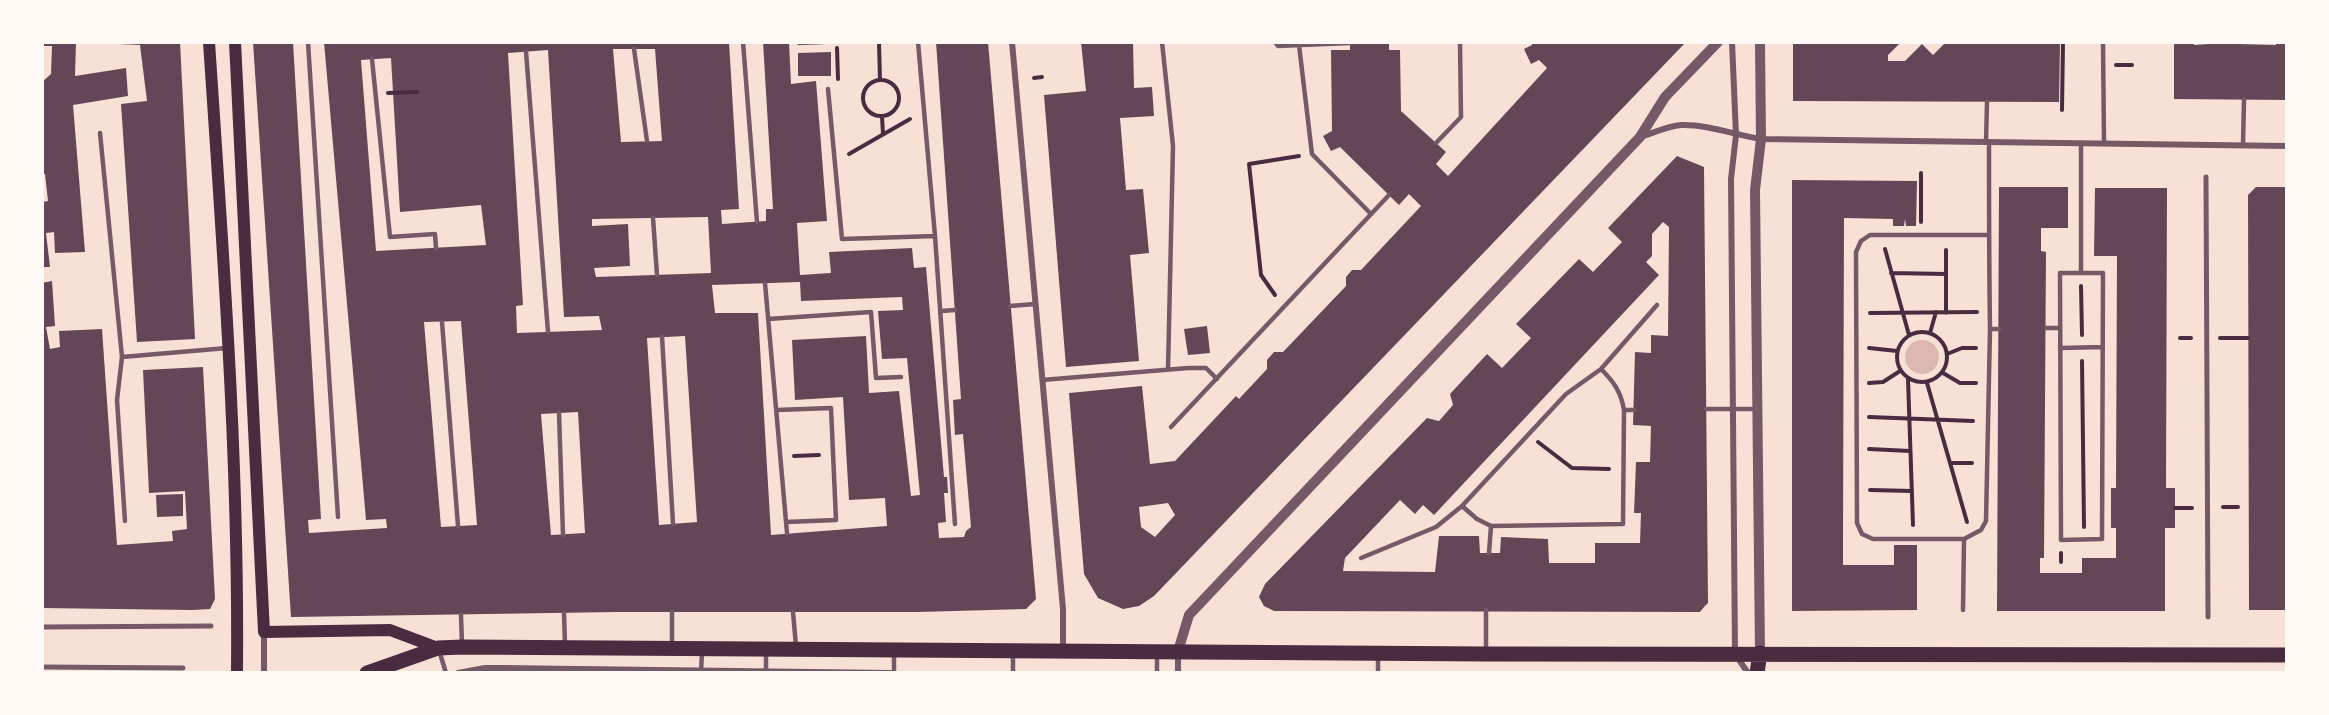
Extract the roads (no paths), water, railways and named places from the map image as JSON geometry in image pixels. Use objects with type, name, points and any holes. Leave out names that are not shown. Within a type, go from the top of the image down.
[{"type":"main road","points":[[209,42],[229,348],[237,594],[237,673]]},
{"type":"main road","points":[[235,42],[264,632],[390,630],[438,648]]},
{"type":"main road","points":[[368,673],[438,648],[462,647],[1486,654],[2287,655]]},
{"type":"main road","points":[[1757,673],[1760,653]]},
{"type":"street","points":[[1011,42],[1063,609],[1063,651]]},
{"type":"street","points":[[1178,673],[1179,651],[1189,615],[1640,137],[1665,97],[1718,42]]},
{"type":"street","points":[[1732,42],[1736,135],[1731,179],[1735,654],[1748,673]]},
{"type":"street","points":[[1760,42],[1761,139],[1755,179],[1760,653]]},
{"type":"street","points":[[1640,137],[1679,125],[1699,126],[1761,139],[2287,146]]},
{"type":"street","points":[[2206,177],[2208,617]]},
{"type":"street","points":[[42,627],[211,626]]},
{"type":"street","points":[[264,632],[264,673]]},
{"type":"street","points":[[42,667],[183,668]]},
{"type":"street","points":[[458,673],[493,668],[892,673]]},
{"type":"lane","points":[[308,42],[338,517]]},
{"type":"lane","points":[[743,42],[757,222]]},
{"type":"lane","points":[[799,43],[823,42]]},
{"type":"lane","points":[[918,42],[941,311],[955,524]]},
{"type":"lane","points":[[1162,42],[1173,146],[1168,370]]},
{"type":"lane","points":[[1275,42],[1278,46],[1350,43]]},
{"type":"lane","points":[[1436,143],[1461,117],[1460,42]]},
{"type":"lane","points":[[2103,42],[2104,144]]},
{"type":"lane","points":[[1299,45],[1312,154],[1371,214]]},
{"type":"lane","points":[[634,49],[647,141]]},
{"type":"lane","points":[[526,52],[548,332]]},
{"type":"lane","points":[[372,59],[390,237],[435,234],[436,248]]},
{"type":"lane","points":[[828,89],[842,239],[935,236]]},
{"type":"lane","points":[[2243,145],[2244,99]]},
{"type":"lane","points":[[1987,102],[1989,235],[1989,421],[1986,521],[1981,530],[1972,537],[1964,539],[1873,539],[1862,534],[1857,523],[1856,252],[1861,241],[1870,235],[1989,235]]},
{"type":"lane","points":[[100,134],[122,357],[117,400],[125,521]]},
{"type":"lane","points":[[2081,143],[2081,273]]},
{"type":"lane","points":[[1171,427],[1389,195]]},
{"type":"lane","points":[[653,218],[657,275]]},
{"type":"lane","points":[[2060,273],[2103,273],[2102,539],[2061,540],[2060,328],[2060,273]]},
{"type":"lane","points":[[765,284],[787,533]]},
{"type":"lane","points":[[1010,306],[1035,304]]},
{"type":"lane","points":[[1361,558],[1436,527],[1462,506],[1566,394],[1601,369],[1657,305]]},
{"type":"lane","points":[[941,311],[956,310]]},
{"type":"lane","points":[[768,319],[871,312],[876,378],[901,377]]},
{"type":"lane","points":[[442,322],[458,526]]},
{"type":"lane","points":[[2046,328],[2060,328]]},
{"type":"lane","points":[[1989,329],[1999,329]]},
{"type":"lane","points":[[662,337],[673,524]]},
{"type":"lane","points":[[2060,348],[2103,347]]},
{"type":"lane","points":[[122,357],[229,348]]},
{"type":"lane","points":[[1042,380],[1206,368],[1217,378]]},
{"type":"lane","points":[[1462,506],[1477,519],[1491,526],[1623,524],[1624,410],[1621,394],[1601,369]]},
{"type":"lane","points":[[777,410],[831,408],[836,520],[786,522]]},
{"type":"lane","points":[[1706,409],[1757,409]]},
{"type":"lane","points":[[1624,410],[1634,410]]},
{"type":"lane","points":[[559,413],[563,534]]},
{"type":"lane","points":[[1489,553],[1491,526]]},
{"type":"lane","points":[[1963,610],[1964,539]]},
{"type":"lane","points":[[1486,610],[1486,654]]},
{"type":"lane","points":[[672,612],[672,648]]},
{"type":"lane","points":[[794,612],[796,650]]},
{"type":"lane","points":[[564,613],[565,648]]},
{"type":"lane","points":[[461,615],[462,647]]},
{"type":"lane","points":[[438,648],[446,673]]},
{"type":"lane","points":[[701,672],[702,648]]},
{"type":"lane","points":[[766,649],[766,672]]},
{"type":"lane","points":[[892,673],[894,650]]},
{"type":"lane","points":[[1013,651],[1013,673]]},
{"type":"lane","points":[[1157,651],[1157,673]]},
{"type":"lane","points":[[1378,653],[1378,673]]}]
